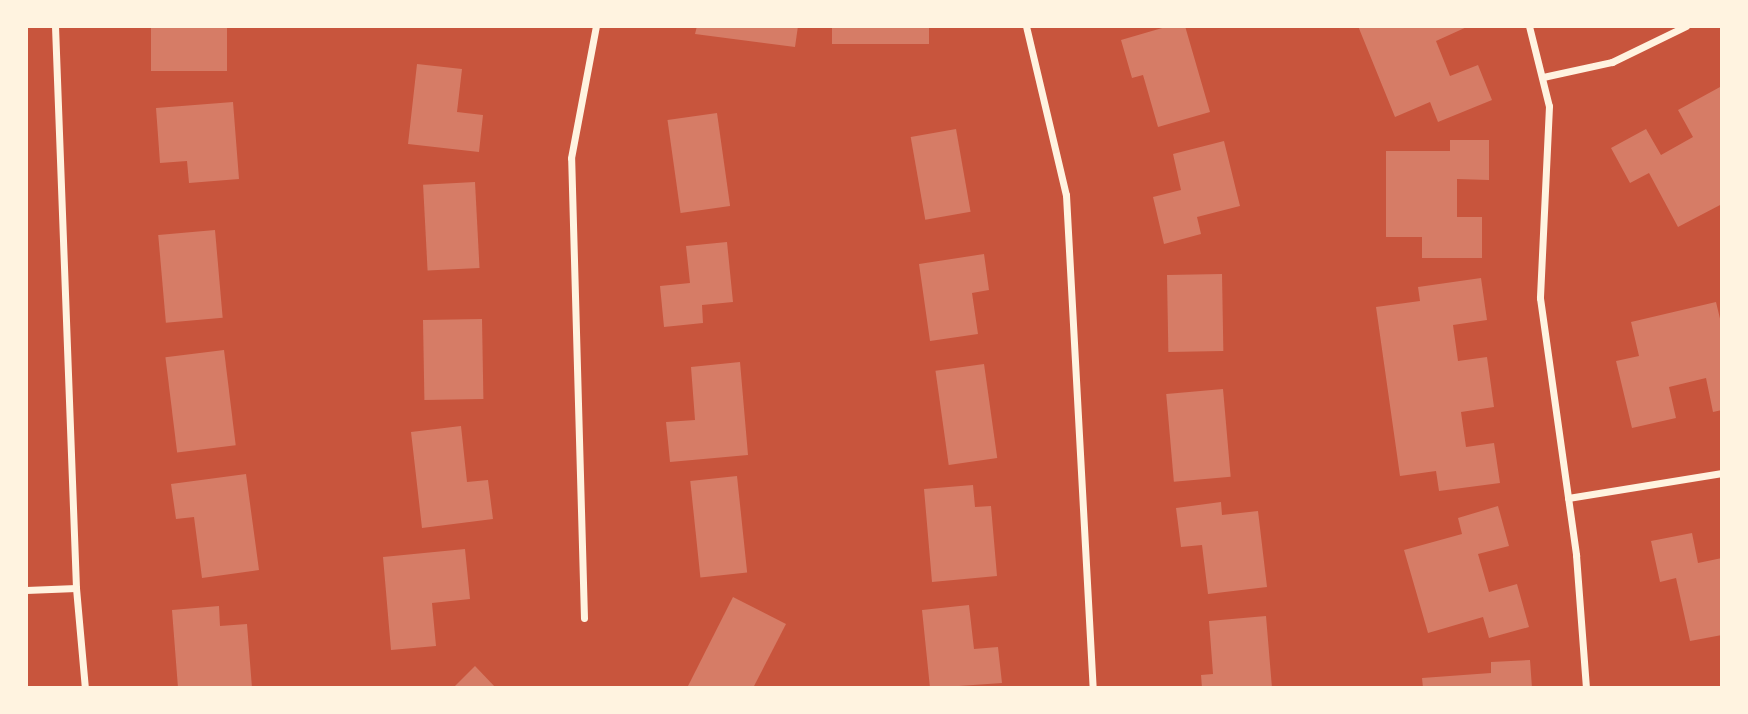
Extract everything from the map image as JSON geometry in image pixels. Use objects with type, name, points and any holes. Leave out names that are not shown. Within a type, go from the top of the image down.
[{"type":"street","points":[[55,26],[76,588],[85,688]]},
{"type":"street","points":[[584,618],[571,158],[596,26]]},
{"type":"street","points":[[1027,26],[1066,195],[1093,688]]},
{"type":"street","points":[[1529,26],[1549,106],[1540,298],[1568,498],[1586,688]]},
{"type":"street","points":[[1543,77],[1612,62],[1686,26]]},
{"type":"street","points":[[1568,498],[1722,473]]},
{"type":"street","points":[[26,590],[76,588]]},
{"type":"building","points":[[151,26],[227,26],[227,71],[151,71]]},
{"type":"building","points":[[697,26],[798,26],[795,47],[695,34]]},
{"type":"building","points":[[832,26],[929,26],[929,44],[832,44]]},
{"type":"building","points":[[1169,26],[1185,26],[1210,112],[1158,127],[1143,75],[1132,78],[1121,40]]},
{"type":"building","points":[[1358,26],[1469,26],[1436,41],[1450,76],[1478,65],[1492,100],[1438,122],[1430,102],[1395,117]]},
{"type":"building","points":[[417,64],[462,69],[457,112],[483,115],[479,152],[408,144]]},
{"type":"building","points":[[1720,87],[1722,204],[1678,227],[1649,173],[1630,183],[1611,148],[1646,129],[1661,155],[1693,137],[1678,110]]},
{"type":"building","points":[[233,102],[239,179],[189,183],[187,161],[160,163],[156,108]]},
{"type":"building","points":[[717,113],[730,206],[681,213],[667,120]]},
{"type":"building","points":[[956,129],[971,212],[925,220],[911,137]]},
{"type":"building","points":[[1450,140],[1489,140],[1489,180],[1457,179],[1457,217],[1482,217],[1482,258],[1422,258],[1422,237],[1386,237],[1386,151],[1450,151]]},
{"type":"building","points":[[1224,141],[1240,206],[1197,217],[1201,234],[1164,244],[1153,197],[1181,190],[1173,154]]},
{"type":"building","points":[[475,182],[480,268],[428,271],[423,185]]},
{"type":"building","points":[[215,230],[223,318],[166,323],[158,235]]},
{"type":"building","points":[[727,242],[733,302],[702,305],[703,323],[664,327],[660,286],[690,283],[686,246]]},
{"type":"building","points":[[984,254],[989,290],[972,293],[978,334],[930,341],[919,264]]},
{"type":"building","points":[[1222,274],[1223,351],[1168,352],[1167,275]]},
{"type":"building","points":[[1481,278],[1487,320],[1453,325],[1458,361],[1487,357],[1494,407],[1461,412],[1466,447],[1494,443],[1500,483],[1439,491],[1436,471],[1400,476],[1376,307],[1420,301],[1418,287]]},
{"type":"building","points":[[1716,302],[1722,327],[1722,410],[1713,412],[1706,378],[1669,387],[1676,418],[1632,428],[1616,361],[1639,356],[1631,322]]},
{"type":"building","points":[[482,319],[483,399],[424,400],[423,320]]},
{"type":"building","points":[[224,350],[236,445],[177,452],[165,357]]},
{"type":"building","points":[[740,362],[748,455],[670,462],[666,422],[695,420],[691,367]]},
{"type":"building","points":[[984,364],[997,458],[949,465],[935,371]]},
{"type":"building","points":[[1223,389],[1231,477],[1174,482],[1166,394]]},
{"type":"building","points":[[461,426],[467,482],[488,480],[493,519],[422,528],[411,432]]},
{"type":"building","points":[[246,474],[259,570],[202,578],[194,517],[176,519],[171,484]]},
{"type":"building","points":[[737,476],[747,572],[700,577],[690,481]]},
{"type":"building","points":[[973,485],[975,507],[991,506],[997,576],[932,582],[924,489]]},
{"type":"building","points":[[1221,502],[1222,515],[1258,511],[1267,587],[1208,594],[1202,545],[1181,547],[1176,508]]},
{"type":"building","points":[[1498,506],[1509,546],[1478,554],[1489,592],[1517,584],[1529,627],[1489,638],[1483,617],[1428,633],[1404,550],[1462,534],[1458,518]]},
{"type":"building","points":[[1692,533],[1698,563],[1722,558],[1722,635],[1690,641],[1676,578],[1660,582],[1651,541]]},
{"type":"building","points":[[465,549],[470,599],[432,603],[436,646],[391,650],[383,557]]},
{"type":"building","points":[[733,597],[786,624],[753,688],[687,688]]},
{"type":"building","points":[[969,605],[974,649],[998,647],[1002,683],[930,688],[922,610]]},
{"type":"building","points":[[219,606],[220,626],[247,624],[252,688],[178,688],[172,610]]},
{"type":"building","points":[[1266,616],[1272,688],[1202,688],[1201,675],[1213,674],[1209,621]]},
{"type":"building","points":[[1530,660],[1532,688],[1423,688],[1422,678],[1491,673],[1491,662]]},
{"type":"building","points":[[475,666],[496,688],[453,688]]}]
